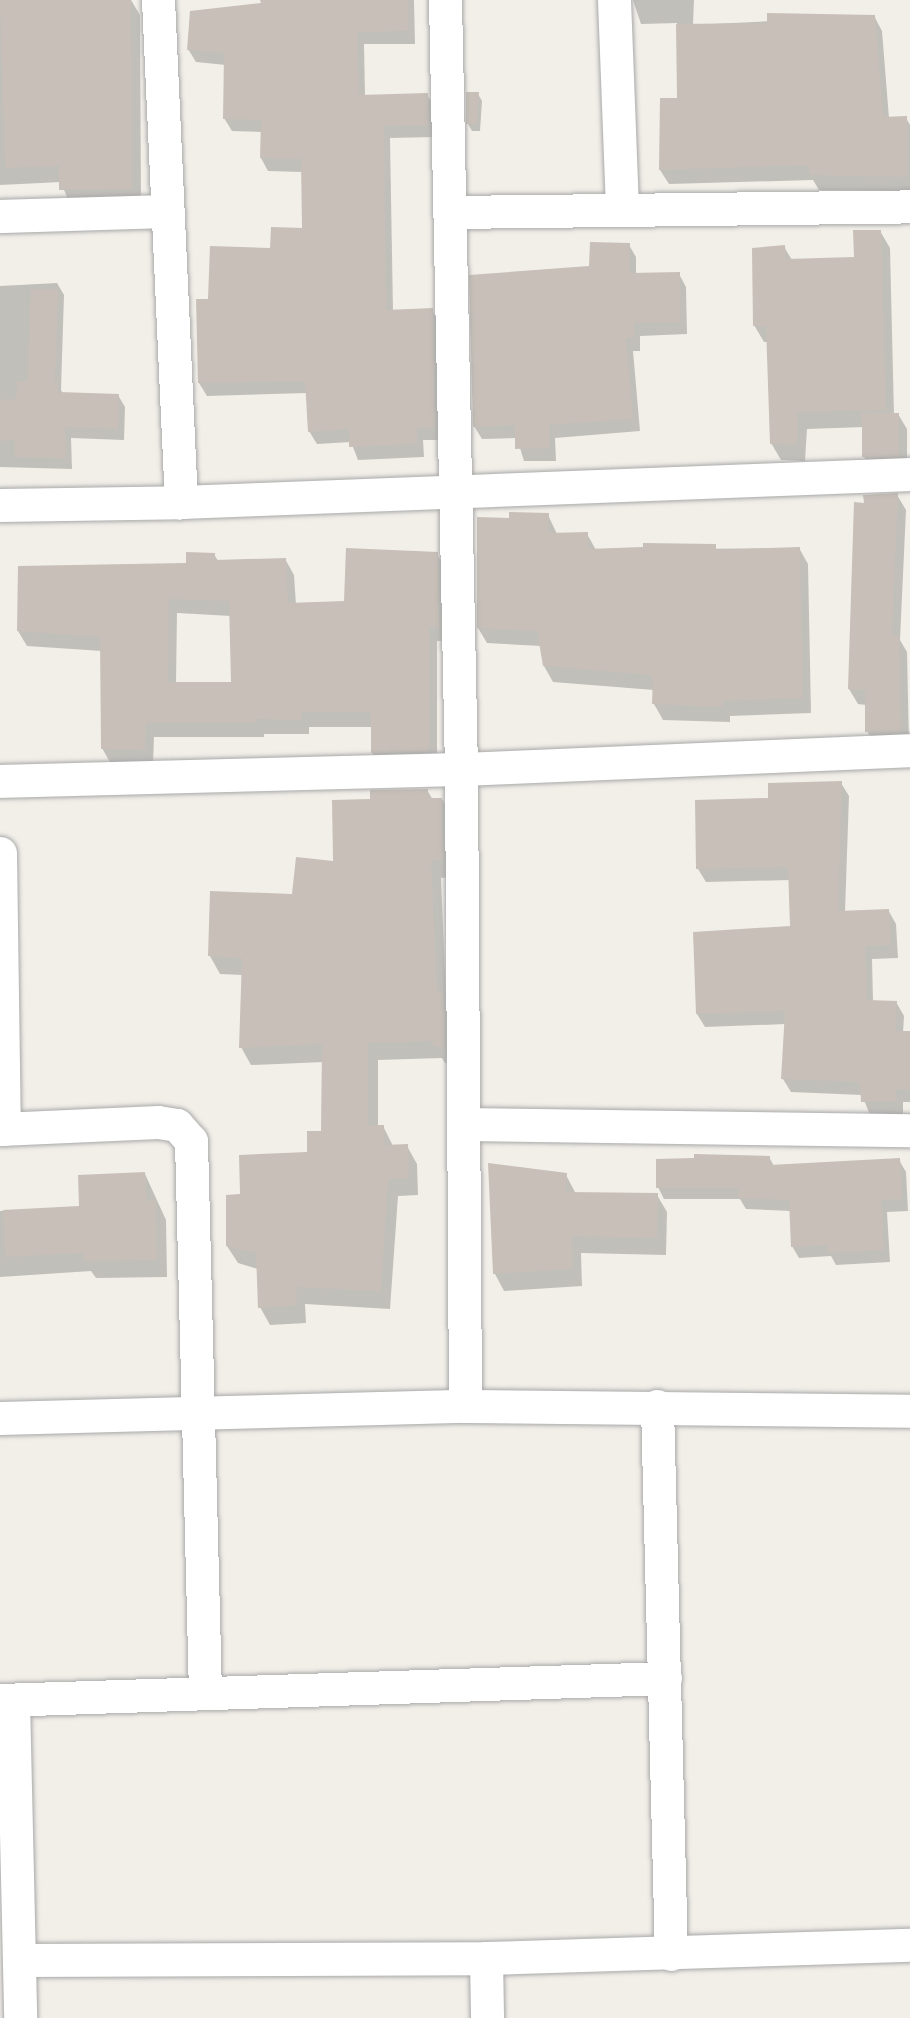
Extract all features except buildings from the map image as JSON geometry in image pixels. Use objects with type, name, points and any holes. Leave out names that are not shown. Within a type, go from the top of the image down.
[{"type":"street","points":[[158,0],[181,502]]},
{"type":"street","points":[[445,0],[461,769],[465,1406]]},
{"type":"street","points":[[614,0],[622,208]]},
{"type":"street","points":[[451,212],[910,206]]},
{"type":"street","points":[[0,216],[167,211]]},
{"type":"street","points":[[0,505],[181,502],[910,474]]},
{"type":"street","points":[[0,781],[461,769],[910,750]]},
{"type":"street","points":[[0,853],[2,1129],[158,1122],[177,1125],[191,1141],[205,1693]]},
{"type":"street","points":[[463,1124],[910,1130]]},
{"type":"street","points":[[0,1418],[199,1410],[465,1406],[657,1406],[910,1411]]},
{"type":"street","points":[[657,1406],[671,1954]]},
{"type":"street","points":[[20,2018],[7,1700],[665,1678]]},
{"type":"street","points":[[19,1960],[486,1958],[910,1945]]},
{"type":"street","points":[[486,1958],[487,2018]]}]
